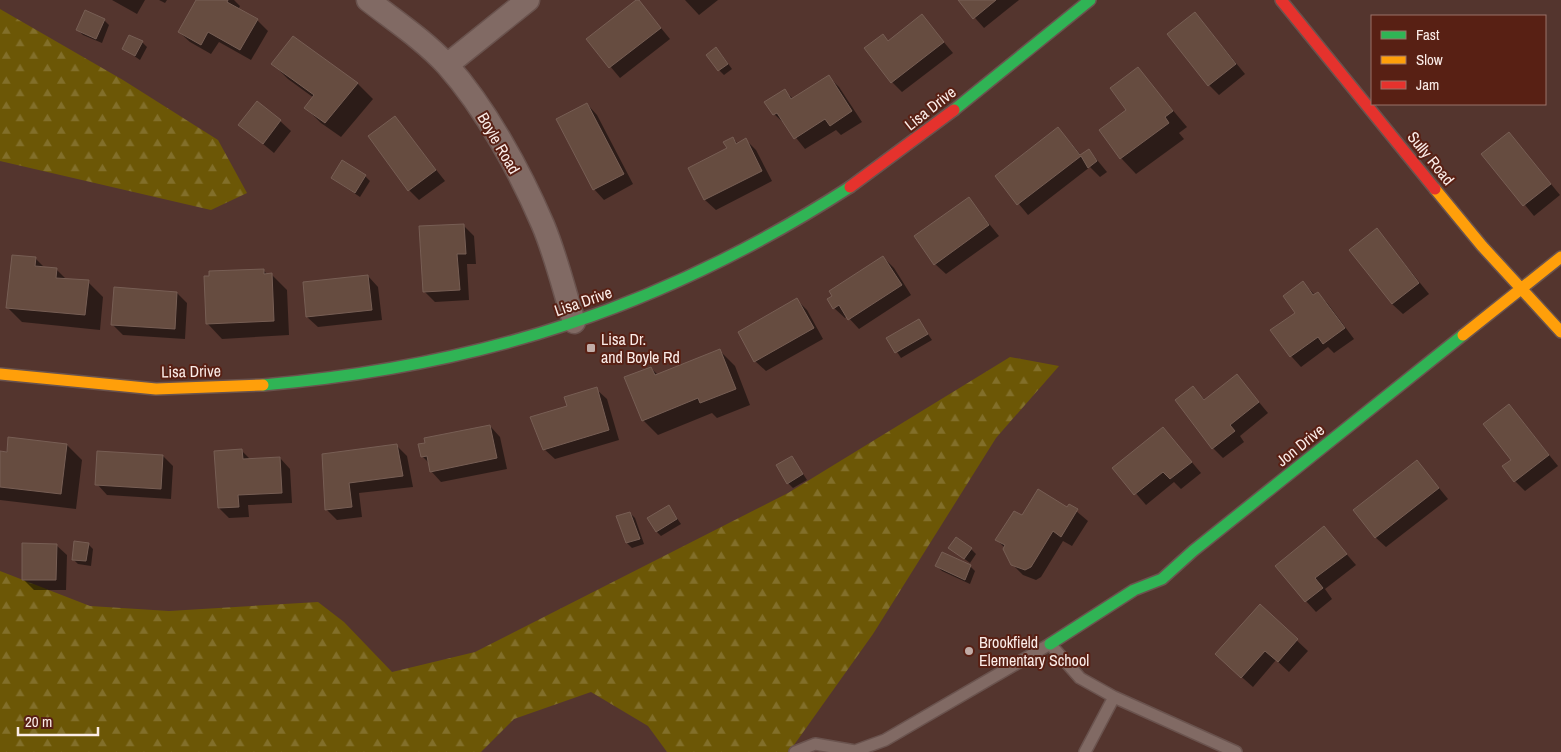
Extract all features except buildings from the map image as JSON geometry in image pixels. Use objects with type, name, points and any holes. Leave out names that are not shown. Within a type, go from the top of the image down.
[{"type":"street","name":"Boyle Road","points":[[368,0],[420,40],[447,65],[482,111],[520,177],[543,225],[574,322]]},
{"type":"street","points":[[447,65],[528,0]]},
{"type":"street","name":"Lisa Drive","points":[[0,374],[145,388],[282,384],[354,376],[424,364],[483,350],[574,322],[656,292],[738,254],[813,211],[888,160],[1090,0]]},
{"type":"street","name":"Sully Road","points":[[1281,0],[1482,246],[1561,332]]},
{"type":"street","name":"Jon Drive","points":[[1050,644],[1134,590],[1162,579],[1193,551],[1561,257]]},
{"type":"lane","points":[[795,752],[815,744],[855,751],[885,740],[1050,644],[1080,678],[1114,697],[1236,752]]},
{"type":"lane","points":[[1085,752],[1114,697]]},
{"type":"green space","points":[[0,9],[123,80],[218,140],[247,193],[211,210],[0,161]]},
{"type":"green space","points":[[1010,357],[1059,366],[996,438],[873,634],[789,752],[667,752],[648,726],[591,692],[514,719],[481,752],[0,752],[0,571],[90,606],[169,611],[318,602],[344,622],[392,672],[475,652],[788,493]]},
{"type":"traffic: fast","points":[[954,110],[1090,0]]},
{"type":"traffic: fast","points":[[263,385],[343,376],[421,363],[496,346],[569,324],[640,297],[711,266],[780,229],[850,187]]},
{"type":"traffic: fast","points":[[1050,644],[1134,590],[1162,579],[1193,551],[1463,335]]},
{"type":"traffic: slow","points":[[1435,189],[1482,246],[1561,332]]},
{"type":"traffic: slow","points":[[1463,335],[1561,257]]},
{"type":"traffic: slow","points":[[0,374],[156,389],[263,385]]},
{"type":"traffic: jam","points":[[1281,0],[1435,189]]},
{"type":"traffic: jam","points":[[850,187],[954,110]]},
{"type":"place","name":"Lisa Dr. and Boyle Rd","points":[[591,348]]},
{"type":"place","name":"Brookfield Elementary School","points":[[969,651]]}]
